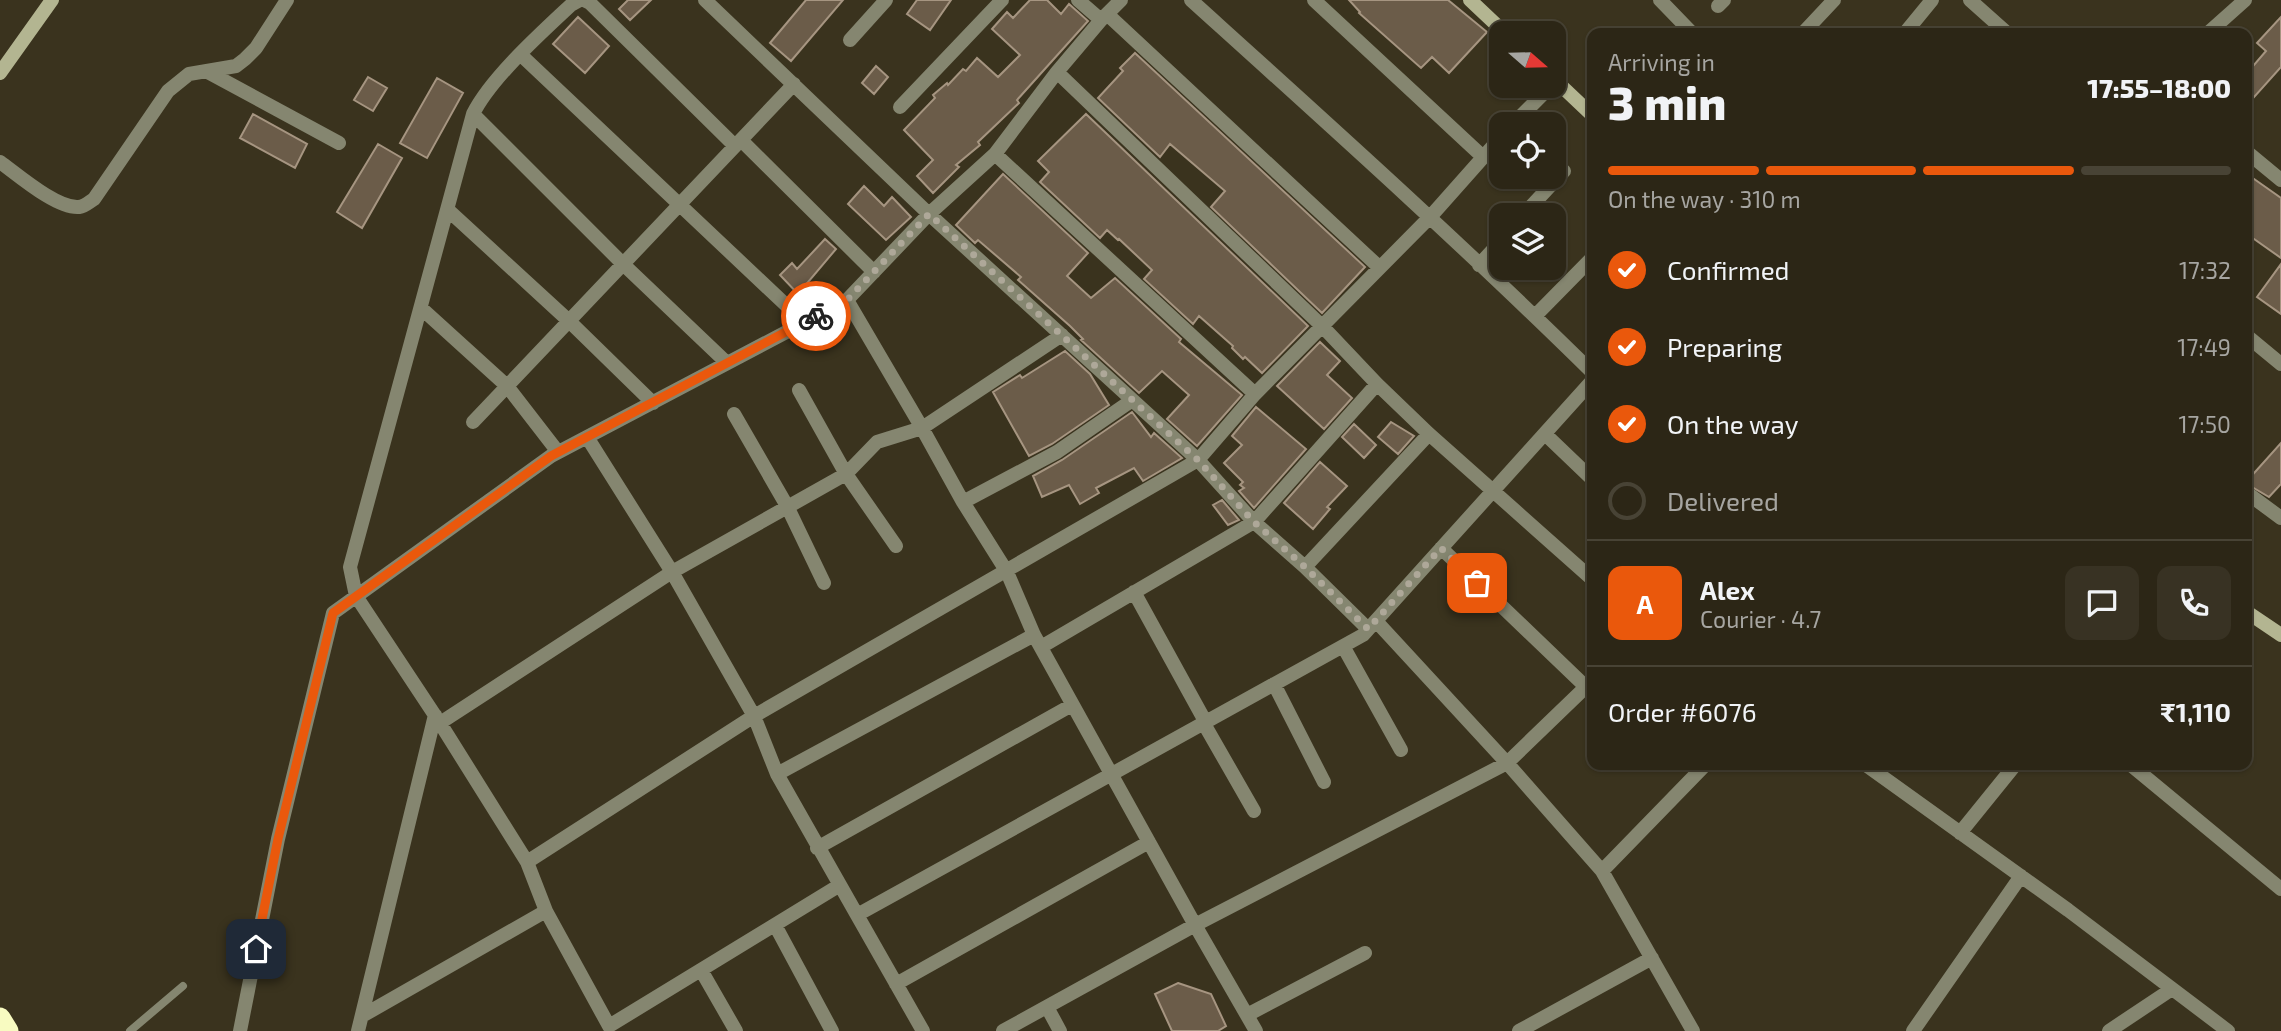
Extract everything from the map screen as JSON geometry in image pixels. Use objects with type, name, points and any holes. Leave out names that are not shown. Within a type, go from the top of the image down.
[{"type":"highway","points":[[0,1017],[8,1031]]},
{"type":"street","points":[[0,73],[52,0]]},
{"type":"street","points":[[0,162],[64,205],[77,207],[86,204],[94,199],[168,91],[189,74],[236,65],[245,59],[256,48],[286,0]]},
{"type":"street","points":[[840,885],[605,1029],[546,911],[527,862],[438,719],[356,596],[350,567],[473,114],[479,102],[521,55],[571,5],[582,0],[590,3],[874,272]]},
{"type":"street","points":[[705,0],[929,214],[1198,460],[1254,522],[1372,625],[1507,763],[1602,871],[1693,1031]]},
{"type":"street","points":[[850,40],[886,0]]},
{"type":"street","points":[[1078,0],[1104,17],[1380,268]]},
{"type":"street","points":[[240,1031],[278,839],[333,613],[558,452],[847,300],[929,214],[995,155],[1057,72],[1121,0]]},
{"type":"street","points":[[1191,0],[1431,216],[1587,367]]},
{"type":"street","points":[[1314,0],[1482,156]]},
{"type":"street","points":[[1470,0],[1492,21]]},
{"type":"street","points":[[1660,0],[1687,28]]},
{"type":"street","points":[[1808,28],[1833,0]]},
{"type":"street","points":[[1970,0],[2001,28]]},
{"type":"street","points":[[2214,28],[2245,0]]},
{"type":"street","points":[[900,107],[999,1]]},
{"type":"street","points":[[1908,28],[1925,2]]},
{"type":"street","points":[[521,55],[805,323]]},
{"type":"street","points":[[206,71],[339,143]]},
{"type":"street","points":[[1057,72],[1323,327],[1429,434],[1587,575]]},
{"type":"street","points":[[473,422],[794,84]]},
{"type":"street","points":[[1566,92],[1587,111]]},
{"type":"street","points":[[1525,112],[1538,98]]},
{"type":"street","points":[[473,114],[623,264],[727,363]]},
{"type":"street","points":[[527,862],[754,716],[1198,460],[1255,394],[1431,216],[1489,149]]},
{"type":"street","points":[[995,155],[1255,394]]},
{"type":"street","points":[[2252,156],[2281,180]]},
{"type":"street","points":[[1534,203],[1547,189]]},
{"type":"street","points":[[448,210],[569,321],[653,403]]},
{"type":"street","points":[[1479,265],[1489,254]]},
{"type":"street","points":[[1535,316],[1587,263]]},
{"type":"street","points":[[847,300],[963,502],[1007,572],[1038,641],[1072,705],[1256,1031]]},
{"type":"street","points":[[421,308],[507,386],[558,452]]},
{"type":"street","points":[[358,1031],[438,719],[672,572],[846,474],[877,442],[922,428],[1062,335]]},
{"type":"street","points":[[2252,339],[2281,364]]},
{"type":"street","points":[[777,774],[1134,592],[1254,522],[1377,384]]},
{"type":"street","points":[[857,915],[1363,635],[1587,387]]},
{"type":"street","points":[[799,390],[846,474],[896,546]]},
{"type":"street","points":[[963,502],[1057,452],[1131,401]]},
{"type":"street","points":[[734,414],[787,506],[824,583]]},
{"type":"street","points":[[1305,567],[1429,434]]},
{"type":"street","points":[[1545,434],[1587,475]]},
{"type":"street","points":[[587,437],[672,572],[754,716],[777,774],[923,1031]]},
{"type":"street","points":[[2252,497],[2281,518]]},
{"type":"street","points":[[1441,548],[1587,682]]},
{"type":"street","points":[[1134,592],[1254,811]]},
{"type":"street","points":[[2252,615],[2281,635]]},
{"type":"street","points":[[1343,646],[1401,750]]},
{"type":"street","points":[[1274,684],[1324,782]]},
{"type":"street","points":[[1003,1031],[1195,925],[1507,763],[1587,686]]},
{"type":"street","points":[[817,848],[1072,705]]},
{"type":"street","points":[[1602,871],[1700,770]]},
{"type":"street","points":[[1873,770],[2021,876],[2228,1031]]},
{"type":"street","points":[[1960,832],[2011,770]]},
{"type":"street","points":[[2137,770],[2281,889]]},
{"type":"street","points":[[896,984],[1149,842]]},
{"type":"street","points":[[1913,1031],[2021,876]]},
{"type":"street","points":[[362,1016],[546,911]]},
{"type":"street","points":[[775,925],[832,1031]]},
{"type":"street","points":[[1247,1015],[1365,953]]},
{"type":"street","points":[[1519,1031],[1652,958]]},
{"type":"street","points":[[701,970],[736,1031]]},
{"type":"street","points":[[2109,1031],[2172,989]]},
{"type":"street","points":[[1047,1007],[1060,1031]]},
{"type":"lane","points":[[130,1031],[183,986]]},
{"type":"building","points":[[628,0],[651,0],[630,20],[619,9]]},
{"type":"building","points":[[806,0],[843,0],[791,61],[770,43]]},
{"type":"building","points":[[917,0],[951,0],[930,30],[907,14]]},
{"type":"building","points":[[1030,0],[1047,0],[1061,14],[1069,4],[1088,21],[1017,100],[1019,103],[978,142],[980,145],[956,165],[959,167],[933,193],[917,176],[933,160],[904,130],[935,98],[933,95],[947,83],[948,85],[963,69],[966,71],[977,58],[998,77],[1020,55],[992,29],[1007,12],[1013,18]]},
{"type":"building","points":[[1349,0],[1448,0],[1487,32],[1449,73],[1432,57],[1421,68],[1359,13]]},
{"type":"building","points":[[578,17],[609,46],[585,73],[553,44]]},
{"type":"building","points":[[2281,17],[2281,67],[2252,99],[2252,67],[2266,51],[2257,43]]},
{"type":"building","points":[[1135,53],[1365,267],[1322,313],[1211,207],[1225,191],[1170,144],[1160,157],[1098,98],[1123,71],[1120,68]]},
{"type":"building","points":[[876,66],[888,77],[874,94],[862,83]]},
{"type":"building","points":[[368,77],[387,88],[373,111],[354,100]]},
{"type":"building","points":[[437,78],[463,93],[427,158],[400,143]]},
{"type":"building","points":[[253,114],[307,144],[295,168],[240,138]]},
{"type":"building","points":[[1086,114],[1308,326],[1262,373],[1245,357],[1243,359],[1233,346],[1199,316],[1193,324],[1144,279],[1152,270],[1119,239],[1107,230],[1100,238],[1040,182],[1049,172],[1038,161]]},
{"type":"building","points":[[378,144],[402,158],[362,228],[337,212]]},
{"type":"building","points":[[1003,174],[1088,253],[1067,276],[1091,298],[1115,278],[1181,339],[1179,342],[1242,395],[1197,446],[1167,419],[1189,395],[1162,371],[1139,393],[1018,280],[1021,277],[978,240],[975,243],[956,225]]},
{"type":"building","points":[[2252,178],[2281,198],[2281,258],[2252,238]]},
{"type":"building","points":[[864,186],[884,206],[892,197],[911,217],[886,240],[848,204]]},
{"type":"building","points":[[825,239],[836,249],[798,294],[780,275],[792,263],[797,269]]},
{"type":"building","points":[[2281,264],[2281,314],[2257,297]]},
{"type":"building","points":[[1320,342],[1340,361],[1327,375],[1352,398],[1324,429],[1277,386]]},
{"type":"building","points":[[1065,351],[1090,374],[1109,405],[1052,444],[1029,456],[993,392],[1020,375],[1022,378]]},
{"type":"building","points":[[1256,407],[1306,449],[1254,508],[1239,491],[1244,488],[1240,485],[1243,482],[1224,463],[1242,445],[1232,436]]},
{"type":"building","points":[[1132,412],[1151,437],[1154,433],[1182,458],[1143,481],[1134,468],[1096,488],[1099,493],[1080,504],[1069,485],[1042,497],[1033,476],[1062,460]]},
{"type":"building","points":[[1391,422],[1414,436],[1398,454],[1378,437]]},
{"type":"building","points":[[1354,424],[1376,445],[1364,458],[1342,437]]},
{"type":"building","points":[[2281,443],[2281,484],[2269,497],[2252,487],[2252,475]]},
{"type":"building","points":[[1320,462],[1347,486],[1327,507],[1330,509],[1313,529],[1284,503]]},
{"type":"building","points":[[1222,500],[1239,520],[1228,525],[1213,505]]},
{"type":"building","points":[[1178,983],[1211,994],[1226,1026],[1218,1031],[1172,1031],[1155,994]]},
{"type":"way so far","points":[[816,316],[847,300],[929,214],[1198,460],[1254,522],[1368,629],[1441,548],[1477,583]]},
{"type":"route","points":[[256,949],[278,839],[333,613],[551,456],[816,316]]}]
